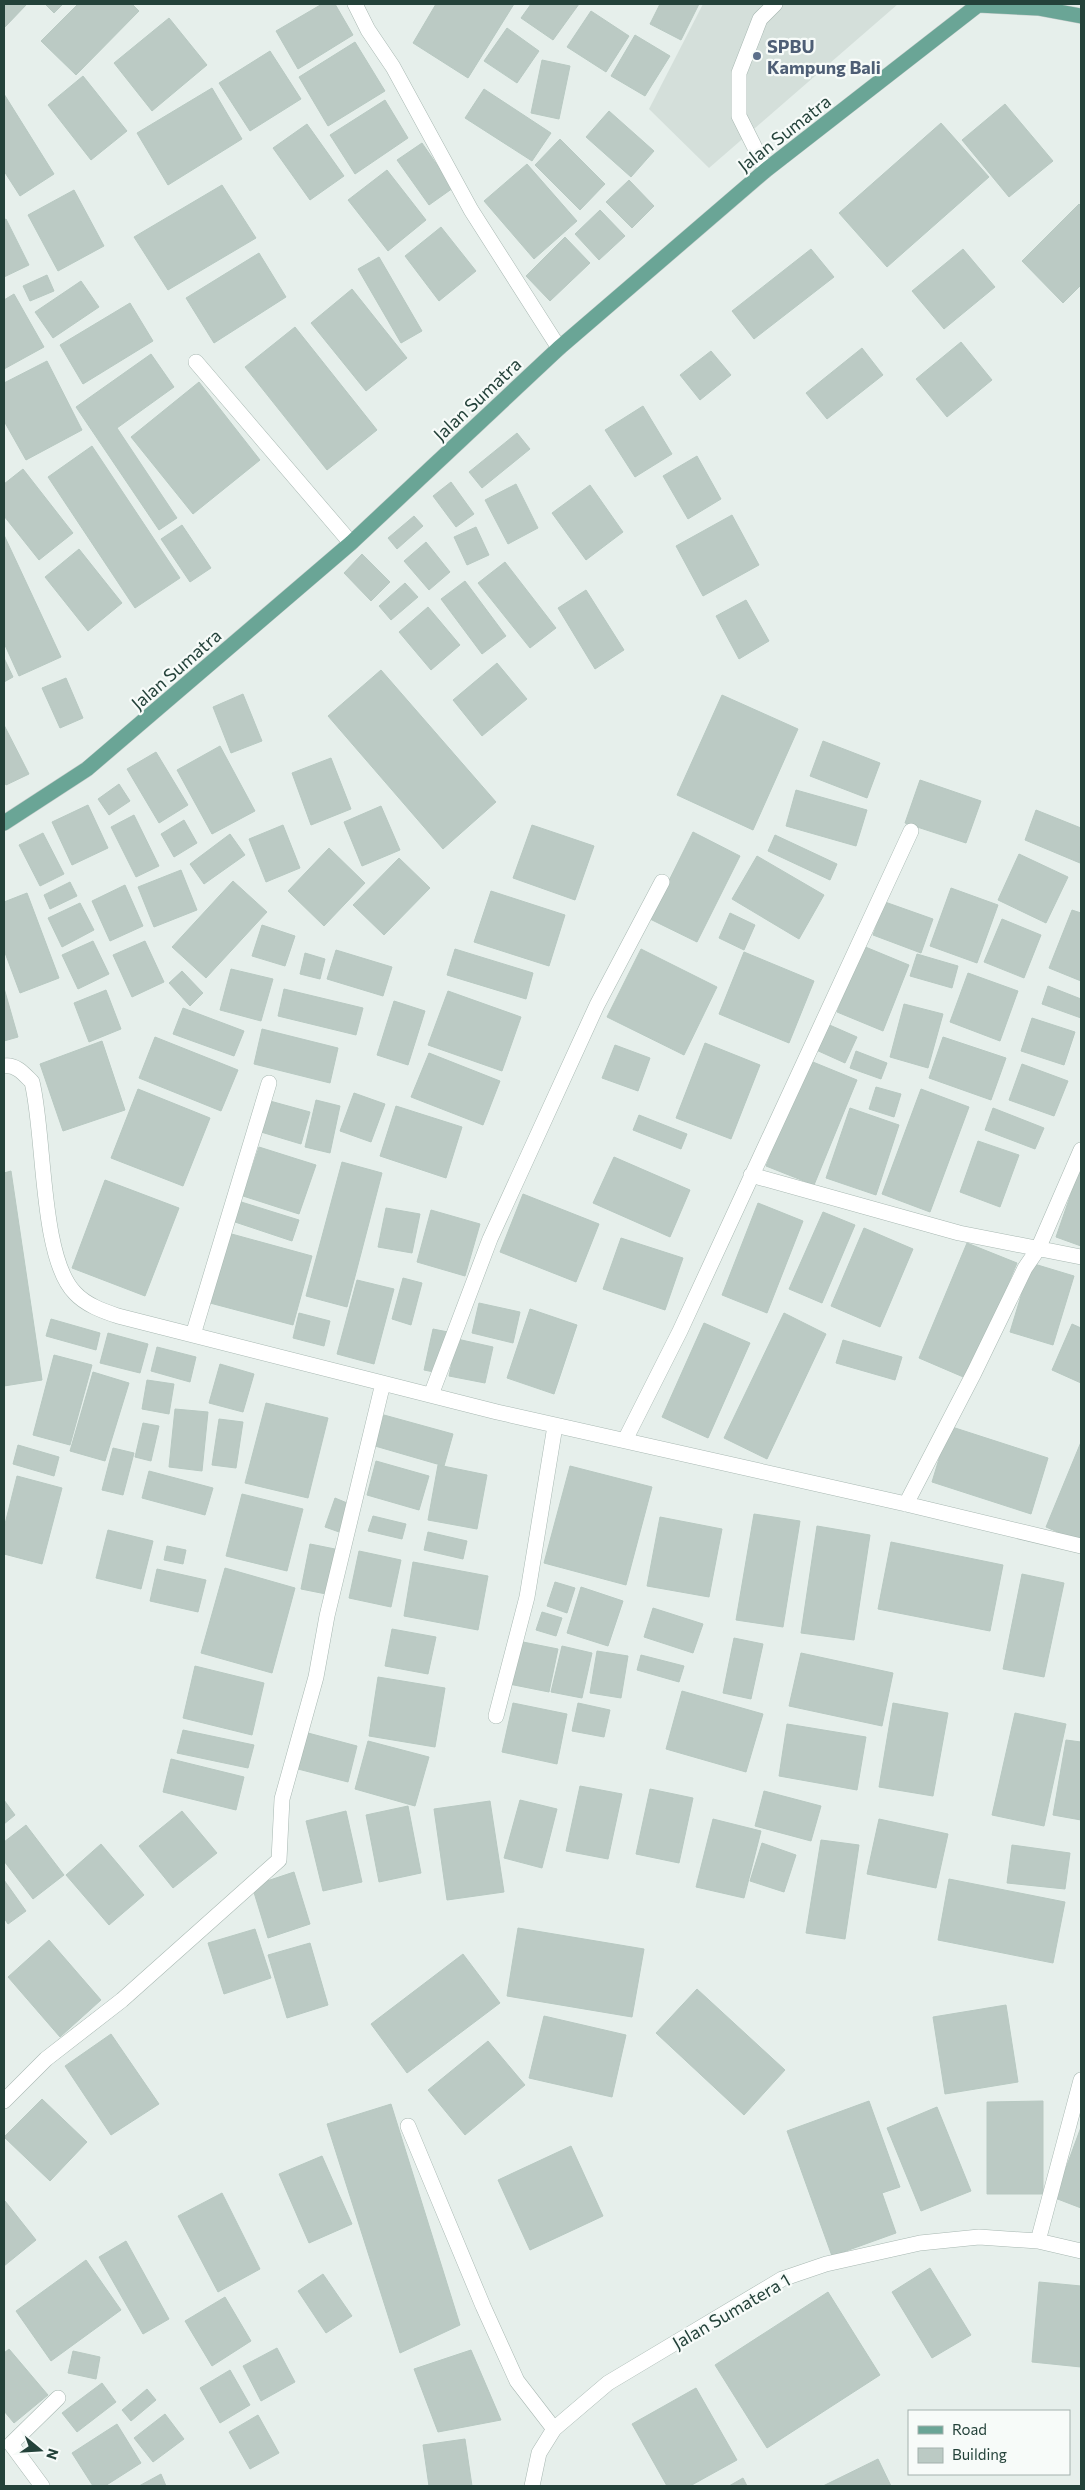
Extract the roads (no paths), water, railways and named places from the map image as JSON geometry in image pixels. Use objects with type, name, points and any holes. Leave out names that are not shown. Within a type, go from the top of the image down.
[{"type":"main road","name":"Jalan Sumatra","points":[[4,823],[87,770],[351,543],[559,348],[766,170],[978,5],[1038,8],[1081,16]]},
{"type":"street","points":[[355,4],[471,210],[559,348]]},
{"type":"street","points":[[766,170],[740,116],[739,73],[760,19],[775,4]]},
{"type":"street","points":[[196,362],[351,543]]},
{"type":"street","points":[[625,1440],[680,1331],[911,831]]},
{"type":"street","points":[[431,1395],[490,1239],[596,1005],[662,882]]},
{"type":"street","points":[[4,1066],[8,1065],[18,1069],[32,1082],[52,1238],[65,1280],[73,1292],[87,1303],[118,1316],[555,1426],[625,1440],[906,1504],[1081,1546]]},
{"type":"street","points":[[193,1335],[269,1083]]},
{"type":"street","points":[[906,1504],[974,1373],[1025,1268],[1038,1249],[1081,1150]]},
{"type":"street","points":[[751,1175],[959,1233],[1081,1256]]},
{"type":"street","points":[[4,2101],[46,2059],[122,2000],[279,1860],[282,1799],[316,1677],[328,1616],[382,1383]]},
{"type":"street","points":[[496,1716],[527,1597],[555,1426]]},
{"type":"street","points":[[1038,2241],[1081,2080]]},
{"type":"street","points":[[408,2126],[482,2306],[517,2381],[554,2429]]},
{"type":"street","name":"Jalan Sumatera 1","points":[[532,2486],[539,2454],[554,2429],[608,2382],[782,2279],[826,2264],[920,2243],[979,2237],[1038,2241],[1081,2251]]},
{"type":"street","points":[[42,2486],[11,2444],[58,2398]]},
{"type":"place","name":"SPBU Kampung Bali","points":[[757,56]]}]
